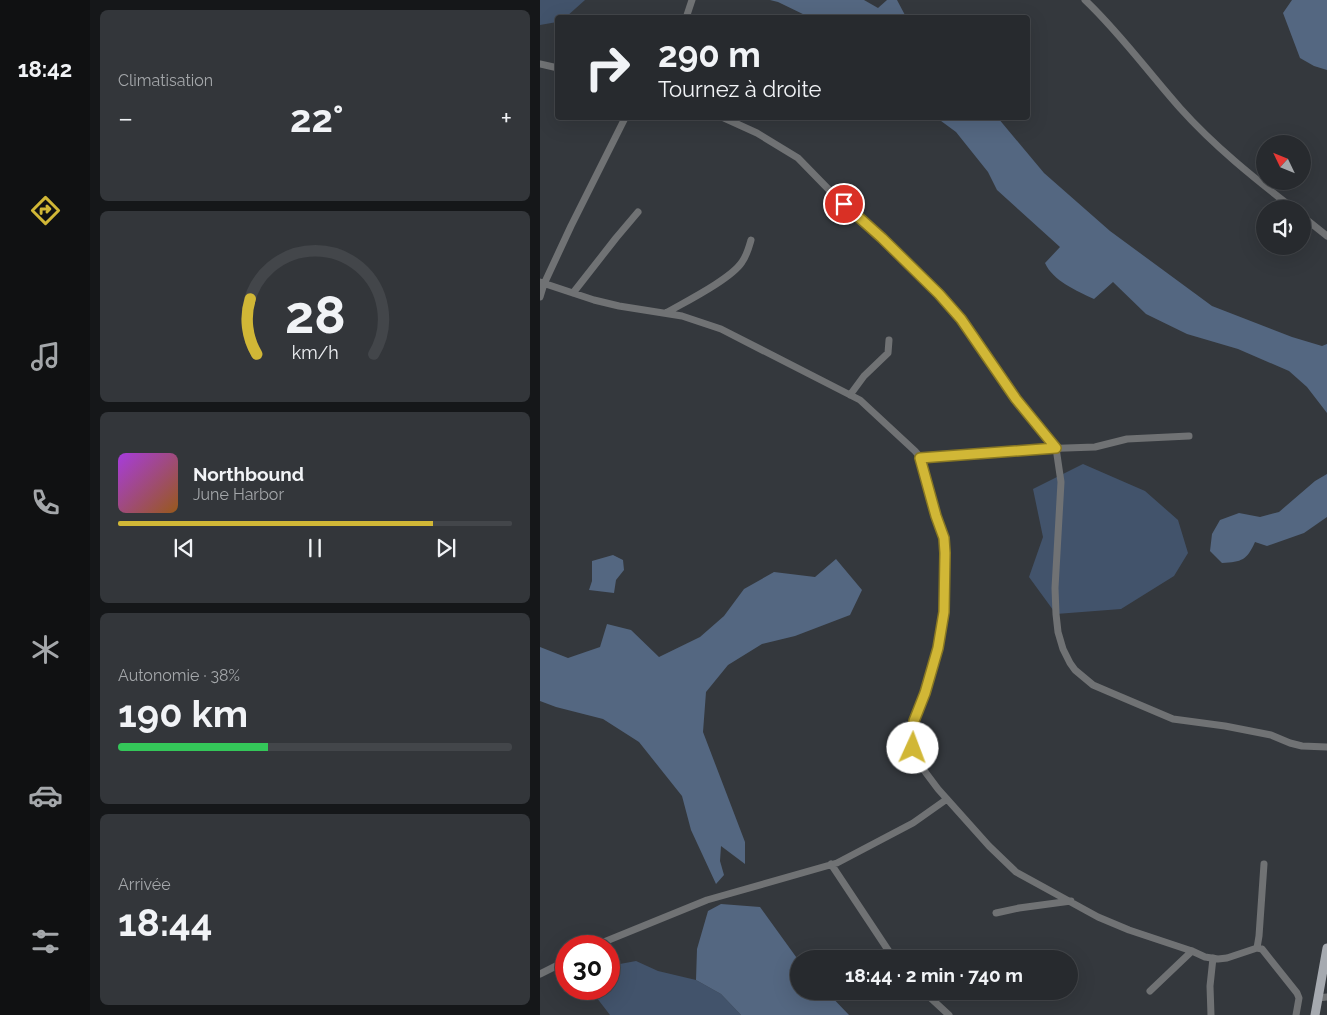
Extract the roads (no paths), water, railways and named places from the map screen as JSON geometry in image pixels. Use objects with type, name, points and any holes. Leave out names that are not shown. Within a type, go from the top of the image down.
[{"type":"main road","points":[[1315,1015],[1322,998],[1327,948]]},
{"type":"street","points":[[687,15],[692,0]]},
{"type":"street","points":[[1085,0],[1127,44],[1180,108],[1206,135],[1283,200]]},
{"type":"street","points":[[540,64],[555,67]]},
{"type":"street","points":[[540,296],[542,283],[624,120]]},
{"type":"street","points":[[728,120],[757,133],[798,158],[836,197],[933,287],[961,319],[1016,399],[1056,448],[1061,482],[1055,588],[1056,614],[1058,632],[1063,648],[1075,670],[1088,681],[1107,691],[1173,719],[1264,733],[1302,746],[1327,747]]},
{"type":"street","points":[[573,293],[638,212]]},
{"type":"street","points":[[1311,223],[1327,236]]},
{"type":"street","points":[[666,313],[697,296],[736,269],[746,256],[752,240]]},
{"type":"street","points":[[542,283],[619,306],[682,316],[721,329],[860,400],[920,458],[944,538],[945,553],[944,612],[938,648],[925,693],[914,721],[913,748],[920,763],[947,799],[989,846],[1016,872],[1098,917],[1205,957],[1227,958],[1257,948],[1267,954],[1297,993],[1299,998],[1296,1015]]},
{"type":"street","points":[[850,395],[864,376],[888,353],[889,340]]},
{"type":"street","points":[[920,458],[1095,447],[1127,439],[1189,436]]},
{"type":"street","points":[[620,935],[707,900],[831,864],[869,847],[914,823],[947,799]]},
{"type":"street","points":[[831,864],[888,950]]},
{"type":"street","points":[[1257,948],[1264,864]]},
{"type":"street","points":[[996,913],[1019,908],[1071,902]]},
{"type":"street","points":[[1150,991],[1192,951]]},
{"type":"street","points":[[1211,1015],[1210,986],[1213,958]]},
{"type":"street","points":[[540,974],[555,966]]},
{"type":"street","points":[[933,1000],[949,1015]]}]
